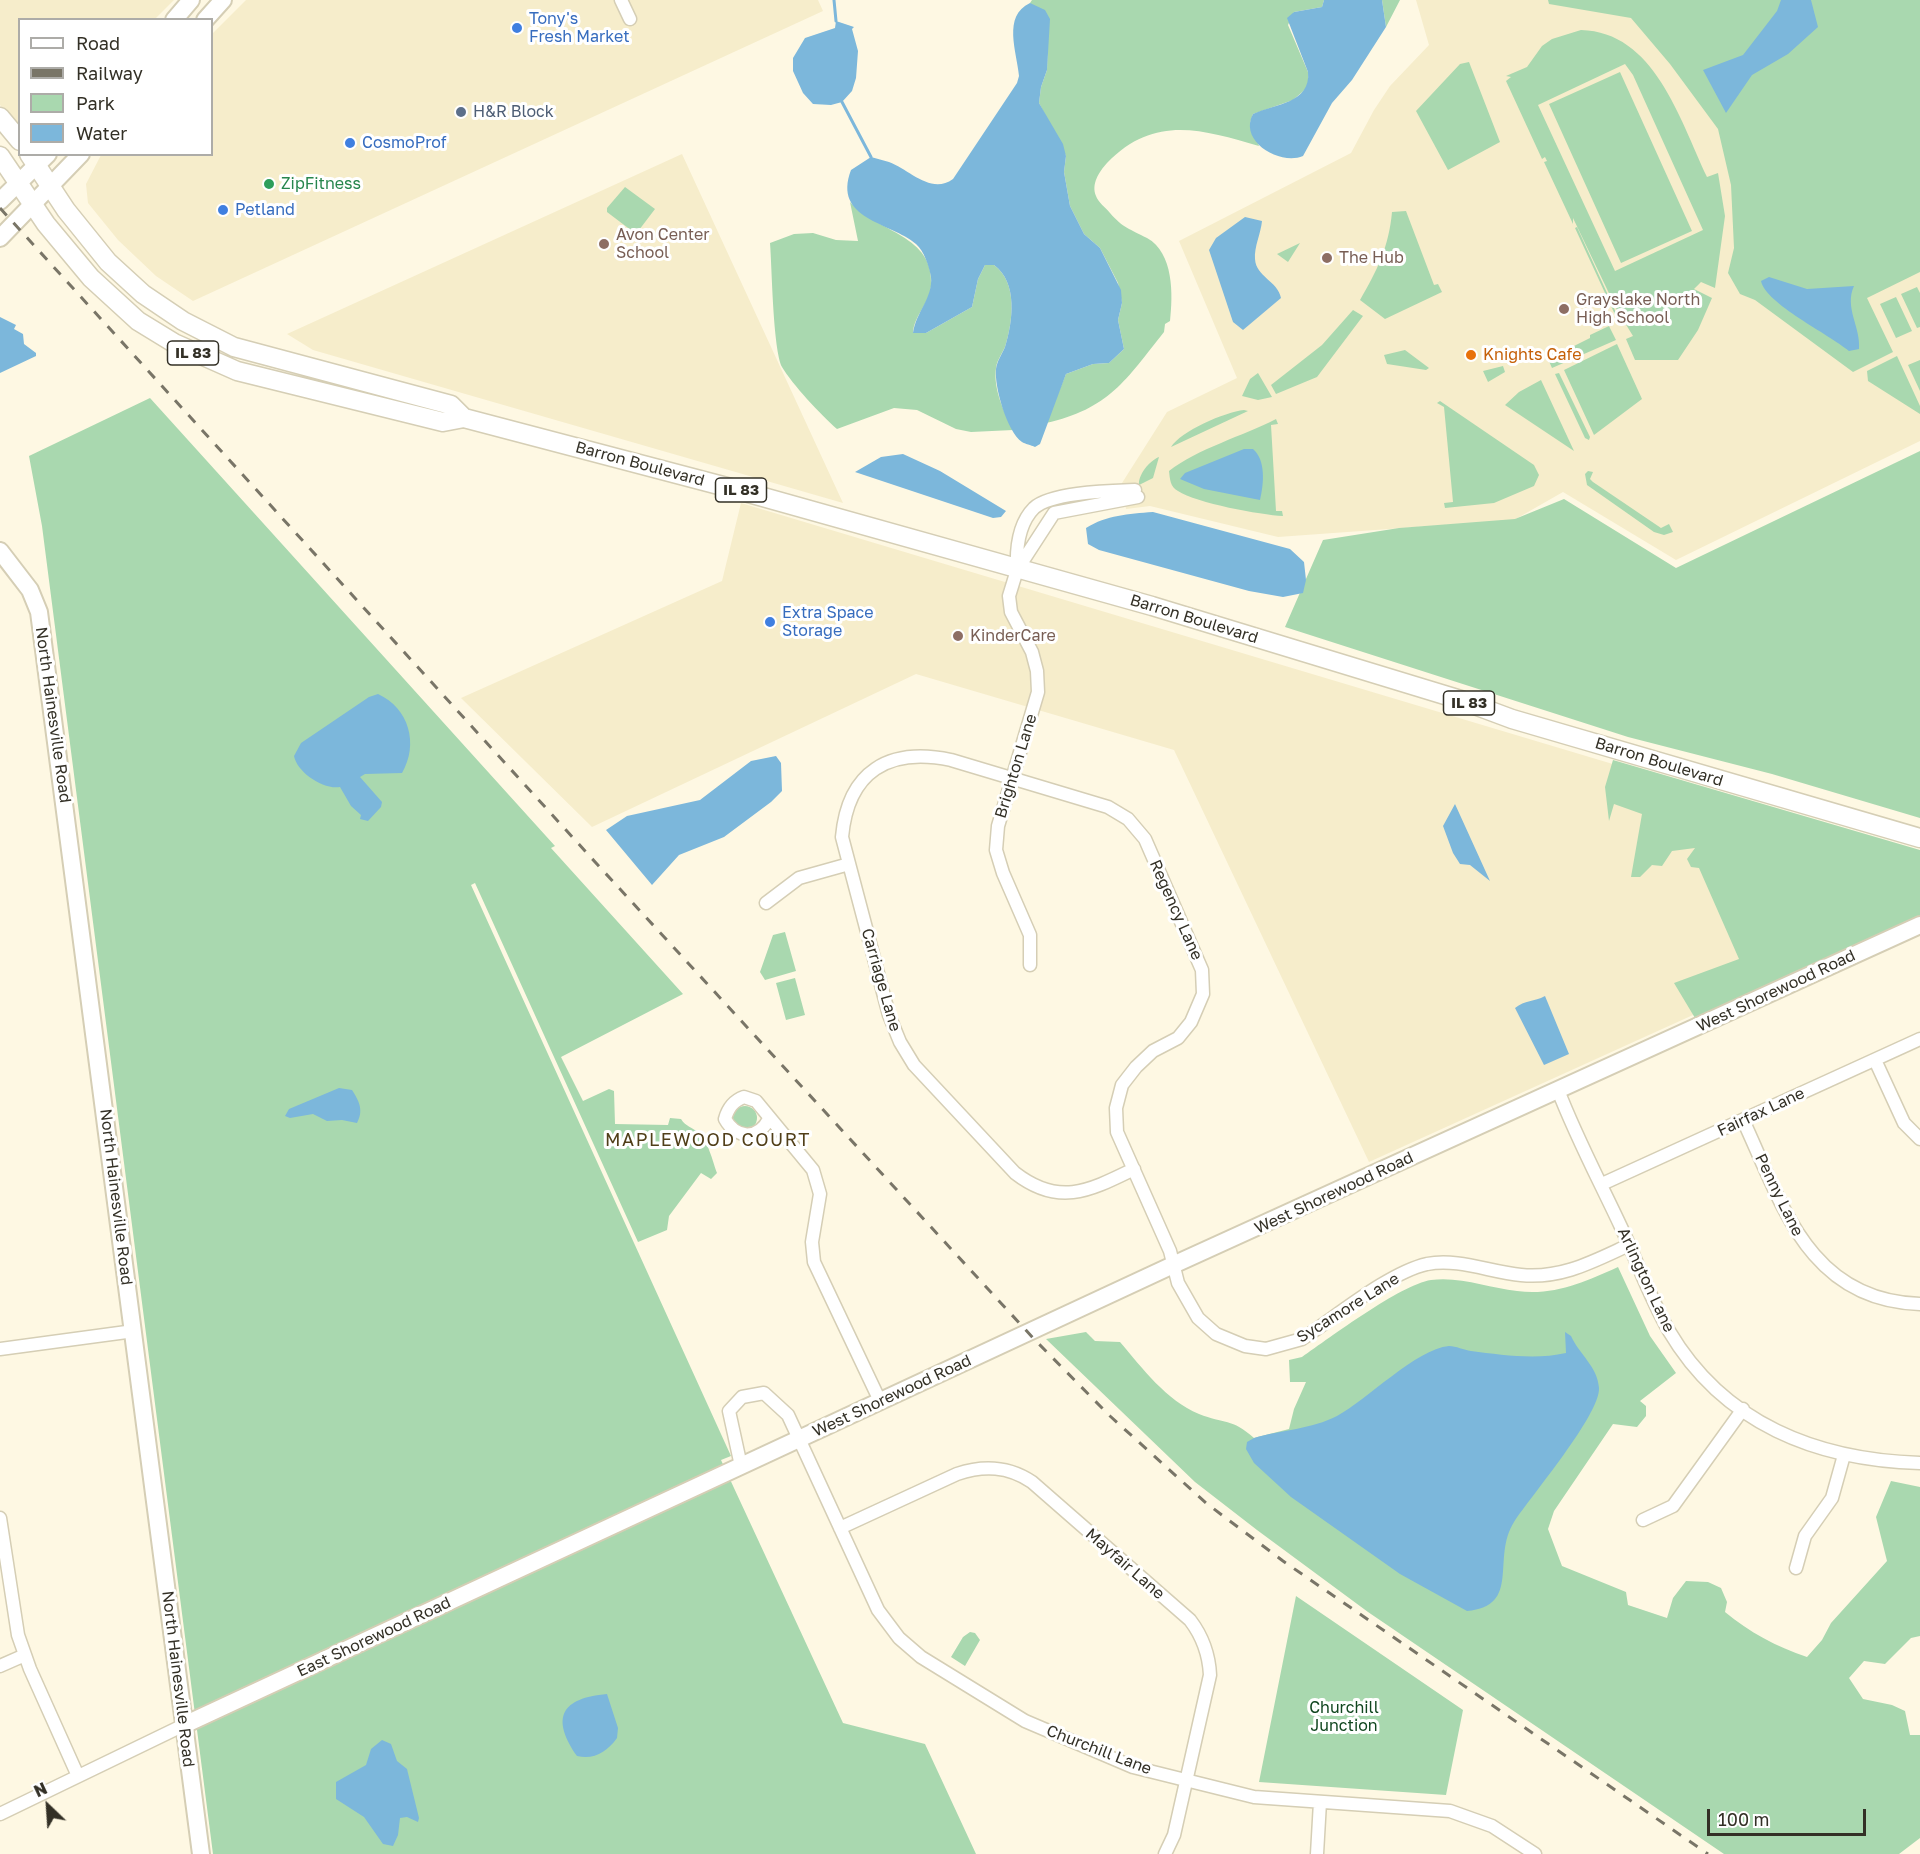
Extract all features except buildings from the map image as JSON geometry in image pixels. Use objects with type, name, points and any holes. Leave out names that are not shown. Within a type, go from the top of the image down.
[{"type":"main road","points":[[176,18],[191,0]]},
{"type":"main road","points":[[207,18],[223,0]]},
{"type":"main road","points":[[0,117],[18,139]]},
{"type":"main road","name":"Barron Boulevard","points":[[0,156],[32,205],[70,254],[106,292],[138,321],[191,352],[252,375],[443,422],[464,418],[738,489],[1017,570],[1194,618],[1512,719],[1920,838]]},
{"type":"main road","points":[[0,238],[79,156]]},
{"type":"main road","points":[[0,201],[18,184],[38,158]]},
{"type":"main road","name":"Barron Boulevard","points":[[38,158],[51,186],[66,210],[108,262],[143,294],[183,321],[244,350],[327,369],[451,405],[464,418]]},
{"type":"main road","name":"North Hainesville Road","points":[[0,551],[30,590],[39,612],[201,1854]]},
{"type":"main road","name":"West Shorewood Road","points":[[745,1464],[1173,1265],[1920,925]]},
{"type":"main road","name":"East Shorewood Road","points":[[184,1725],[745,1464]]},
{"type":"street","points":[[621,0],[630,19]]},
{"type":"street","points":[[1138,493],[1054,513],[1017,570],[1016,545],[1034,509],[1046,501],[1069,496],[1138,493]]},
{"type":"street","name":"Brighton Lane","points":[[1017,570],[1009,596],[1011,612],[1032,652],[1037,671],[1038,692],[998,826],[996,850],[1003,873],[1030,935],[1030,964]]},
{"type":"street","name":"Carriage Lane","points":[[1013,778],[928,755],[910,756],[886,763],[852,792],[845,813],[842,837],[889,1015],[900,1042],[914,1065],[999,1157],[1032,1186],[1054,1194],[1075,1193],[1097,1187],[1134,1169]]},
{"type":"street","name":"Regency Lane","points":[[1013,778],[1108,807],[1128,819],[1145,839],[1202,970],[1203,994],[1191,1022],[1178,1038],[1153,1051],[1136,1066],[1122,1085],[1116,1108],[1118,1132],[1170,1251],[1173,1265]]},
{"type":"street","points":[[766,903],[799,878],[849,864]]},
{"type":"street","name":"Fairfax Lane","points":[[1602,1184],[1920,1039]]},
{"type":"street","points":[[1875,1060],[1904,1123],[1920,1139]]},
{"type":"street","name":"Arlington Lane","points":[[1558,1090],[1661,1315],[1685,1354],[1722,1394],[1788,1437],[1812,1447],[1887,1462],[1920,1463]]},
{"type":"street","points":[[769,1119],[797,1148],[813,1170],[820,1194],[813,1242],[814,1262],[880,1401]]},
{"type":"street","name":"Penny Lane","points":[[1743,1120],[1792,1226],[1823,1266],[1861,1292],[1881,1299],[1920,1304]]},
{"type":"street","name":"Sycamore Lane","points":[[1173,1265],[1189,1305],[1206,1326],[1227,1340],[1266,1349],[1302,1340],[1398,1275],[1428,1264],[1452,1263],[1520,1275],[1557,1274],[1573,1271],[1629,1245]]},
{"type":"street","points":[[0,1349],[134,1331]]},
{"type":"street","name":"Churchill Lane","points":[[745,1464],[729,1411],[742,1397],[764,1393],[788,1415],[883,1618],[899,1638],[921,1657],[1025,1721],[1133,1767],[1254,1797],[1450,1811],[1492,1826],[1535,1854]]},
{"type":"street","points":[[1643,1520],[1673,1506],[1743,1409]]},
{"type":"street","points":[[1796,1568],[1804,1536],[1832,1498],[1844,1455]]},
{"type":"street","name":"Mayfair Lane","points":[[840,1528],[973,1469],[1001,1469],[1019,1474],[1032,1482],[1190,1620],[1203,1641],[1209,1659],[1210,1675],[1174,1835],[1165,1854]]},
{"type":"street","points":[[0,1518],[10,1591],[25,1655],[78,1776]]},
{"type":"street","points":[[0,1666],[25,1655]]},
{"type":"street","name":"East Shorewood Road","points":[[0,1814],[184,1725]]},
{"type":"street","points":[[1317,1854],[1320,1802]]},
{"type":"shaded area","points":[[0,0],[174,0],[156,18],[18,18],[18,126],[0,105]]},
{"type":"shaded area","points":[[246,0],[818,0],[823,11],[193,301],[156,276],[118,240],[88,203],[86,184],[100,156],[213,156],[213,33]]},
{"type":"shaded area","name":"Grayslake North High School","points":[[1416,0],[1920,0],[1920,441],[1676,560],[1563,492],[1514,520],[1278,537],[1150,506],[1126,509],[1122,483],[1167,412],[1237,378],[1179,241],[1351,153],[1390,86],[1429,45]]},
{"type":"shaded area","name":"Avon Center School","points":[[682,154],[843,503],[313,350],[287,334]]},
{"type":"shaded area","points":[[741,503],[1920,856],[1920,912],[1369,1162],[1174,750],[916,674],[592,827],[461,698],[722,581]]},
{"type":"green space","points":[[1032,0],[1324,0],[1322,7],[1294,12],[1288,25],[1308,72],[1308,87],[1293,100],[1253,114],[1250,123],[1259,146],[1199,131],[1161,132],[1143,137],[1125,148],[1101,170],[1094,187],[1098,200],[1119,222],[1156,245],[1167,264],[1171,287],[1170,321],[1165,324],[1164,332],[1127,378],[1101,401],[1086,410],[1046,423],[1066,374],[1093,364],[1109,363],[1124,349],[1118,320],[1122,303],[1118,283],[1100,248],[1084,234],[1070,206],[1064,172],[1066,156],[1039,103],[1041,87],[1047,70],[1048,37],[1030,3]]},
{"type":"green space","points":[[1382,0],[1400,0],[1386,27]]},
{"type":"green space","points":[[1548,0],[1920,0],[1920,272],[1867,298],[1893,352],[1853,372],[1755,300],[1740,294],[1728,273],[1734,248],[1731,185],[1718,129],[1670,64],[1631,18],[1549,4]]},
{"type":"green space","points":[[1581,30],[1606,34],[1628,45],[1646,62],[1661,82],[1686,129],[1707,177],[1718,173],[1725,216],[1715,288],[1701,282],[1694,289],[1712,298],[1698,330],[1678,360],[1635,360],[1626,339],[1633,336],[1617,310],[1573,218],[1573,224],[1544,162],[1547,161],[1545,157],[1542,159],[1506,81],[1511,77],[1506,76],[1527,67],[1542,46],[1552,39]],"holes":[[[1625,64],[1633,75],[1703,230],[1615,271],[1538,105]]]},
{"type":"green space","points":[[1469,62],[1500,142],[1448,170],[1416,111],[1460,64]]},
{"type":"green space","points":[[1620,72],[1692,231],[1621,263],[1549,104]]},
{"type":"green space","points":[[625,187],[655,209],[636,234],[607,212],[607,208]]},
{"type":"green space","points":[[850,202],[875,221],[915,245],[924,256],[930,269],[931,286],[928,298],[916,320],[913,333],[926,333],[972,307],[978,279],[985,265],[994,265],[1002,272],[1010,292],[1011,315],[1008,337],[997,362],[996,384],[1013,430],[971,432],[956,429],[917,410],[894,408],[837,429],[807,399],[787,374],[782,367],[777,343],[770,243],[794,234],[813,233],[836,240],[858,241]]},
{"type":"green space","points":[[1406,211],[1434,285],[1438,284],[1442,292],[1385,319],[1360,300],[1381,258],[1392,212]]},
{"type":"green space","points":[[1577,227],[1618,317],[1617,319],[1575,228]]},
{"type":"green space","points":[[1300,243],[1288,262],[1277,254]]},
{"type":"green space","points":[[1917,287],[1920,293],[1920,327],[1917,328],[1901,294]]},
{"type":"green space","points":[[1896,297],[1912,331],[1896,338],[1880,304]]},
{"type":"green space","points":[[1353,310],[1363,316],[1317,377],[1276,394],[1271,385],[1322,345]]},
{"type":"green space","points":[[1609,326],[1616,340],[1552,368],[1548,359]]},
{"type":"green space","points":[[1617,344],[1642,399],[1594,435],[1564,370]]},
{"type":"green space","points":[[1405,350],[1429,368],[1426,370],[1387,364],[1384,355]]},
{"type":"green space","points":[[1897,356],[1920,406],[1920,414],[1868,381],[1867,371]]},
{"type":"green space","points":[[1920,360],[1920,391],[1908,365]]},
{"type":"green space","points":[[1503,366],[1505,372],[1488,382],[1483,371]]},
{"type":"green space","points":[[1258,373],[1272,397],[1258,400],[1242,396],[1250,379]]},
{"type":"green space","points":[[1559,373],[1590,437],[1589,440],[1585,438],[1555,374]]},
{"type":"green space","points":[[1541,380],[1574,451],[1505,405],[1519,392]]},
{"type":"green space","points":[[150,398],[555,846],[551,848],[683,994],[561,1057],[583,1101],[609,1089],[614,1091],[615,1124],[668,1125],[670,1118],[681,1119],[699,1133],[708,1146],[717,1173],[711,1179],[701,1173],[669,1216],[667,1230],[638,1242],[475,883],[471,885],[731,1456],[721,1460],[843,1723],[925,1744],[976,1854],[213,1854],[42,526],[29,456]]},
{"type":"green space","points":[[1440,401],[1534,465],[1539,475],[1534,486],[1494,503],[1445,508],[1444,503],[1453,502],[1444,407],[1437,403]]},
{"type":"green space","points":[[1244,410],[1248,411],[1171,447],[1184,435],[1204,423]]},
{"type":"green space","points":[[1276,419],[1278,424],[1271,425],[1276,511],[1282,511],[1283,516],[1213,504],[1187,495],[1173,487],[1169,471],[1180,463],[1206,449]]},
{"type":"green space","points":[[1920,451],[1920,818],[1772,774],[1628,737],[1285,627],[1323,540],[1399,528],[1515,519],[1564,499],[1676,568]]},
{"type":"green space","points":[[1159,457],[1153,478],[1139,485],[1140,477],[1145,469]]},
{"type":"green space","points":[[1588,471],[1593,472],[1590,479],[1593,482],[1661,528],[1669,524],[1673,532],[1664,535],[1654,532],[1587,485],[1585,474]]},
{"type":"green space","points":[[1613,760],[1920,850],[1920,916],[1695,1018],[1674,983],[1739,959],[1699,868],[1691,867],[1687,859],[1695,848],[1672,851],[1662,866],[1652,865],[1640,877],[1631,877],[1642,814],[1614,804],[1609,821],[1605,787]]},
{"type":"green space","points":[[785,932],[796,971],[765,980],[760,972],[773,935]]},
{"type":"green space","points":[[795,978],[805,1015],[786,1020],[776,983]]},
{"type":"green space","points":[[745,1106],[753,1110],[757,1118],[753,1126],[745,1130],[737,1126],[733,1118],[737,1110]]},
{"type":"green space","points":[[1618,1267],[1650,1336],[1676,1373],[1640,1401],[1646,1406],[1646,1416],[1637,1427],[1613,1424],[1554,1511],[1548,1529],[1562,1566],[1626,1592],[1628,1605],[1667,1618],[1673,1598],[1686,1581],[1708,1582],[1721,1588],[1727,1602],[1725,1612],[1734,1619],[1785,1649],[1807,1657],[1822,1640],[1831,1623],[1887,1561],[1876,1517],[1891,1481],[1920,1487],[1920,1636],[1911,1638],[1885,1664],[1864,1661],[1849,1678],[1863,1699],[1892,1705],[1905,1711],[1910,1735],[1920,1735],[1920,1838],[1899,1854],[1724,1854],[1368,1612],[1257,1530],[1195,1482],[1046,1339],[1086,1332],[1095,1341],[1120,1342],[1137,1363],[1176,1401],[1199,1414],[1234,1424],[1254,1438],[1289,1429],[1294,1409],[1306,1382],[1290,1382],[1289,1360],[1302,1357],[1402,1291],[1431,1280],[1442,1279],[1506,1290],[1531,1292],[1557,1290],[1581,1283]]},
{"type":"green space","name":"Churchill Junction","points":[[1296,1596],[1463,1710],[1446,1795],[1259,1782]]},
{"type":"green space","points":[[970,1632],[975,1633],[980,1640],[965,1666],[951,1657],[963,1637]]},
{"type":"water","points":[[1324,0],[1382,0],[1386,27],[1352,80],[1332,103],[1303,156],[1283,157],[1264,149],[1256,142],[1251,133],[1250,124],[1253,114],[1290,101],[1304,90],[1308,72],[1287,18],[1294,12],[1322,7]]},
{"type":"water","points":[[1781,0],[1811,0],[1818,27],[1788,54],[1752,75],[1726,113],[1703,70],[1743,55],[1777,11]]},
{"type":"water","points":[[1030,3],[1045,10],[1050,19],[1047,70],[1041,87],[1039,103],[1063,144],[1066,156],[1064,172],[1070,206],[1084,234],[1100,248],[1121,290],[1122,303],[1118,320],[1124,349],[1109,363],[1093,364],[1066,374],[1040,444],[1035,447],[1022,442],[1011,429],[997,386],[998,360],[1005,347],[1012,303],[1007,281],[1002,272],[994,265],[985,265],[978,279],[972,307],[926,333],[913,333],[931,285],[926,259],[916,244],[857,210],[850,200],[847,187],[851,170],[871,157],[889,162],[929,183],[945,183],[953,179],[1017,83],[1019,76],[1014,46],[1014,25],[1021,9]]},
{"type":"water","points":[[836,21],[854,27],[852,29],[858,51],[856,78],[852,91],[842,102],[831,105],[813,104],[803,93],[793,71],[793,58],[805,38],[835,28]]},
{"type":"water","points":[[1245,217],[1262,221],[1256,250],[1256,265],[1276,287],[1281,298],[1243,330],[1233,322],[1209,250],[1216,238]]},
{"type":"water","points":[[1769,277],[1807,289],[1854,286],[1851,302],[1859,349],[1849,351],[1786,309],[1765,290],[1761,281]]},
{"type":"water","points":[[0,317],[16,325],[14,329],[23,334],[24,344],[36,353],[36,356],[0,373]]},
{"type":"water","points":[[1244,449],[1253,449],[1260,459],[1263,480],[1260,500],[1204,489],[1180,479],[1185,473]]},
{"type":"water","points":[[903,454],[940,471],[1006,511],[1001,517],[993,518],[855,472],[881,457]]},
{"type":"water","points":[[1153,512],[1290,549],[1304,562],[1306,580],[1303,593],[1283,597],[1249,591],[1099,550],[1088,544],[1086,528],[1102,520]]},
{"type":"water","points":[[378,694],[389,700],[404,718],[408,728],[410,750],[402,773],[365,774],[360,777],[382,802],[381,807],[368,821],[360,819],[361,815],[351,806],[340,787],[326,786],[312,779],[300,768],[294,756],[301,743],[369,697]]},
{"type":"water","points":[[776,756],[781,763],[782,791],[724,837],[679,855],[652,885],[606,830],[627,816],[700,800],[751,761]]},
{"type":"water","points":[[1455,804],[1490,881],[1470,865],[1460,864],[1453,853],[1443,826]]},
{"type":"water","points":[[1545,996],[1569,1054],[1544,1065],[1515,1008]]},
{"type":"water","points":[[339,1088],[352,1090],[357,1098],[360,1110],[357,1123],[342,1120],[327,1121],[313,1114],[290,1118],[285,1116],[289,1109]]},
{"type":"water","points":[[1565,1332],[1571,1336],[1598,1380],[1596,1400],[1589,1417],[1577,1435],[1514,1522],[1505,1550],[1500,1590],[1494,1600],[1484,1607],[1467,1611],[1400,1574],[1291,1497],[1254,1463],[1246,1449],[1247,1442],[1254,1438],[1307,1427],[1337,1416],[1407,1365],[1436,1349],[1449,1346],[1507,1355],[1555,1355],[1566,1353]]},
{"type":"water","points":[[607,1694],[618,1728],[617,1738],[600,1754],[589,1757],[577,1756],[564,1730],[565,1712],[580,1700]]},
{"type":"water","points":[[382,1740],[391,1744],[397,1761],[407,1769],[419,1818],[418,1822],[407,1817],[400,1818],[398,1835],[393,1846],[383,1844],[364,1817],[336,1799],[336,1782],[366,1765],[371,1749]]},
{"type":"waterway","points":[[834,0],[836,21]]},
{"type":"waterway","points":[[842,102],[871,157]]},
{"type":"railway","points":[[0,208],[596,863],[1034,1339],[1110,1416],[1206,1503],[1283,1561],[1708,1854]]},
{"type":"place","name":"Tony's Fresh Market","points":[[517,28]]},
{"type":"place","name":"H&R Block","points":[[461,112]]},
{"type":"place","name":"CosmoProf","points":[[350,143]]},
{"type":"place","name":"ZipFitness","points":[[269,184]]},
{"type":"place","name":"Petland","points":[[223,210]]},
{"type":"place","name":"Avon Center School","points":[[604,244]]},
{"type":"place","name":"The Hub","points":[[1327,258]]},
{"type":"place","name":"Grayslake North High School","points":[[1564,309]]},
{"type":"place","name":"Knights Cafe","points":[[1471,355]]},
{"type":"place","name":"Extra Space Storage","points":[[770,622]]},
{"type":"place","name":"KinderCare","points":[[958,636]]},
{"type":"district","name":"MAPLEWOOD COURT","points":[[708,1140]]}]
